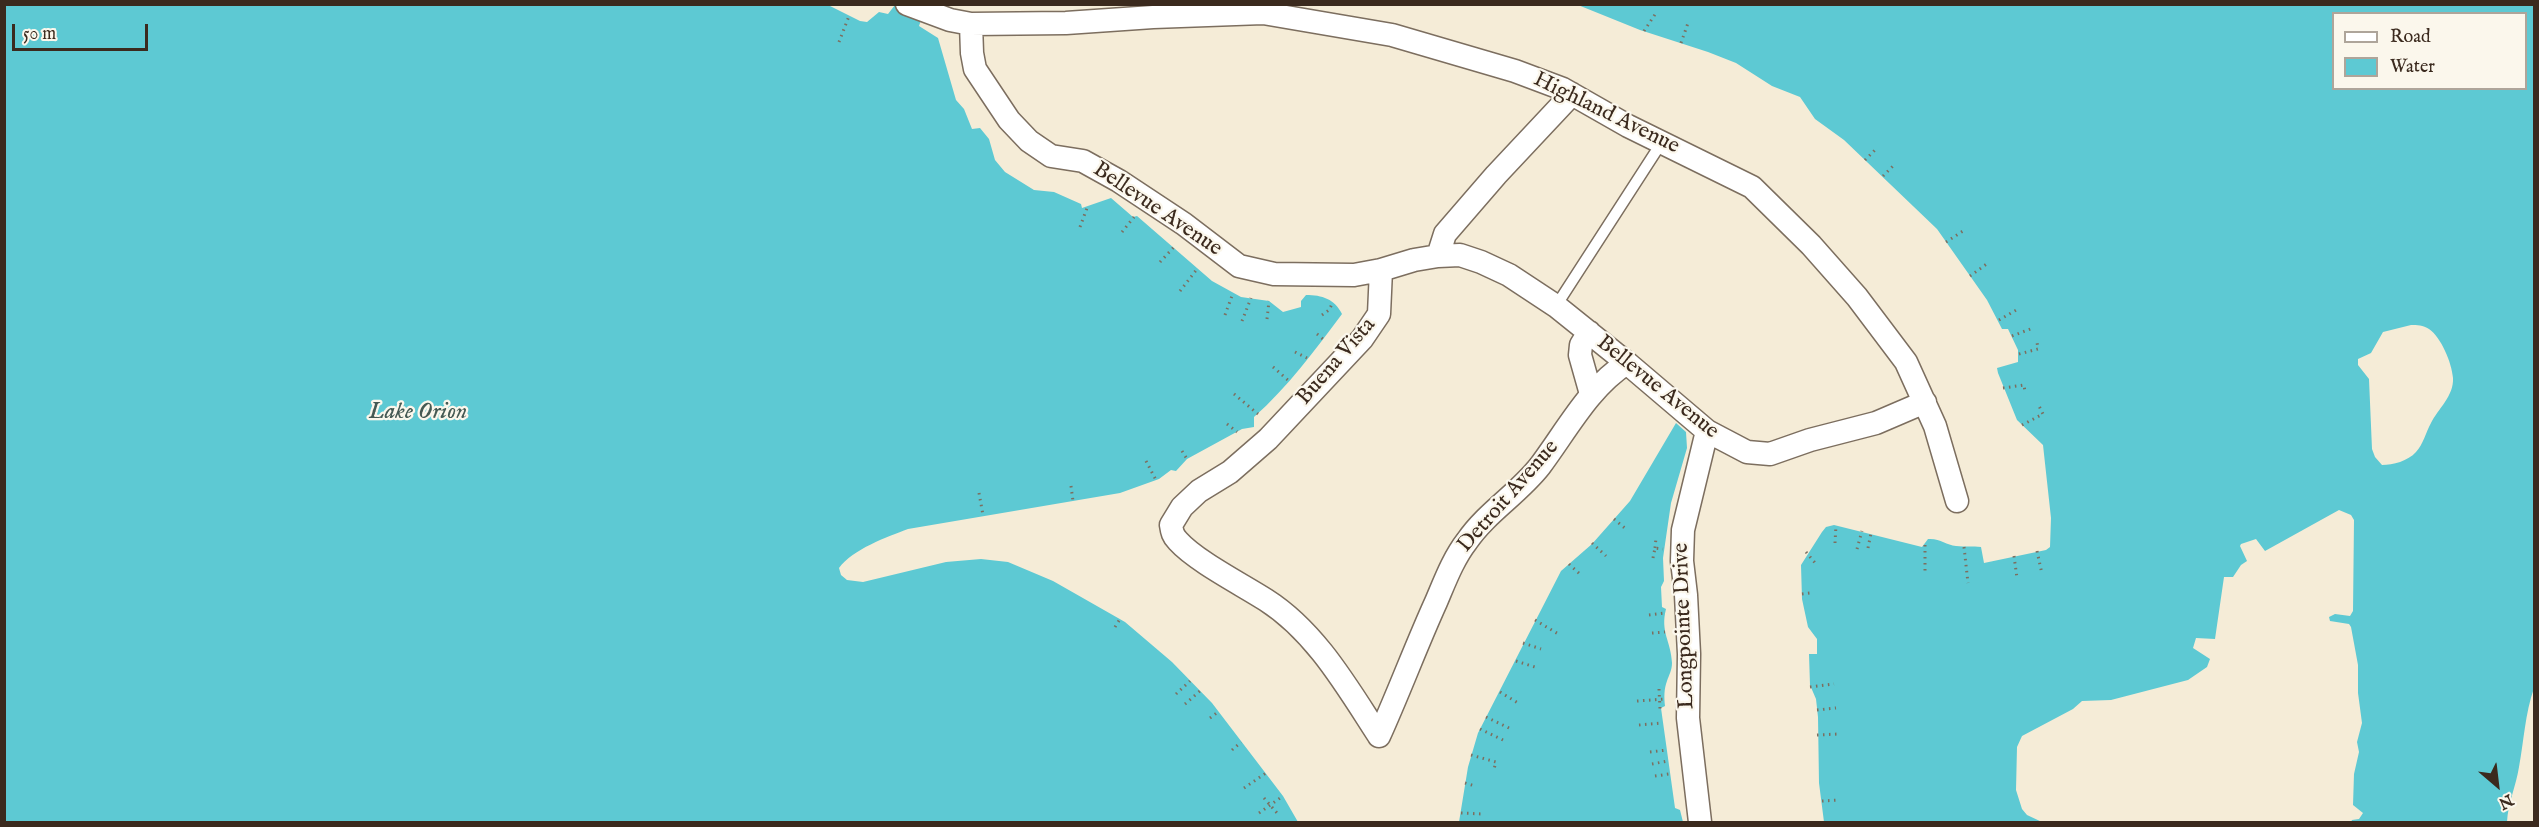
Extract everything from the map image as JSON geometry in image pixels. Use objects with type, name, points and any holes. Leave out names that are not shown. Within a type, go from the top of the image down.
[{"type":"street","points":[[907,4],[960,22]]},
{"type":"street","name":"Highland Avenue","points":[[960,22],[1066,23],[1175,15],[1263,13],[1392,34],[1515,71],[1572,94],[1752,187],[1811,245],[1882,328],[1906,362],[1935,426],[1957,501]]},
{"type":"street","name":"Bellevue Avenue","points":[[960,22],[972,53],[975,69],[1009,120],[1029,141],[1051,156],[1083,161],[1119,181],[1184,224],[1239,266],[1283,275],[1354,275],[1381,270]]},
{"type":"street","points":[[1381,270],[1414,260],[1438,256],[1445,234],[1496,175],[1572,94]]},
{"type":"street","name":"Bellevue Avenue","points":[[1438,256],[1460,255],[1509,275],[1556,306],[1707,431],[1747,452],[1770,454],[1810,440],[1876,423],[1925,402]]},
{"type":"street","name":"Buena Vista","points":[[1379,736],[1320,650],[1304,632],[1279,608],[1192,553],[1173,535],[1171,525],[1182,507],[1199,491],[1230,472],[1268,439],[1362,339],[1379,314],[1381,270]]},
{"type":"street","points":[[1589,332],[1581,345],[1580,355],[1591,394]]},
{"type":"street","name":"Detroit Avenue","points":[[1379,736],[1453,564],[1466,542],[1494,509],[1535,473],[1591,394],[1610,374],[1627,363]]},
{"type":"street","name":"Longpointe Drive","points":[[1700,822],[1688,718],[1689,654],[1682,561],[1683,530],[1707,431]]},
{"type":"lane","points":[[1556,306],[1662,141]]},
{"type":"path","points":[[1644,31],[1656,13]]},
{"type":"path","points":[[839,42],[849,16]]},
{"type":"path","points":[[1681,43],[1688,23]]},
{"type":"path","points":[[1865,160],[1875,150]]},
{"type":"path","points":[[1882,176],[1893,166]]},
{"type":"path","points":[[1080,226],[1087,208]]},
{"type":"path","points":[[1122,232],[1134,217]]},
{"type":"path","points":[[1946,242],[1966,229]]},
{"type":"path","points":[[1160,262],[1174,247]]},
{"type":"path","points":[[1970,276],[1988,264]]},
{"type":"path","points":[[1180,291],[1197,269]]},
{"type":"path","points":[[1225,315],[1233,293]]},
{"type":"path","points":[[1242,321],[1251,298]]},
{"type":"path","points":[[1267,319],[1269,301]]},
{"type":"path","points":[[1322,315],[1329,310],[1333,302]]},
{"type":"path","points":[[1999,320],[2018,309]]},
{"type":"path","points":[[2012,336],[2033,328]]},
{"type":"path","points":[[1317,334],[1323,339]]},
{"type":"path","points":[[2019,354],[2038,349],[2037,342]]},
{"type":"path","points":[[1295,352],[1307,358]]},
{"type":"path","points":[[1273,367],[1288,381]]},
{"type":"path","points":[[2003,388],[2024,385],[2025,392]]},
{"type":"path","points":[[1234,394],[1258,414]]},
{"type":"path","points":[[2022,425],[2043,414],[2038,404]]},
{"type":"path","points":[[1227,424],[1237,432]]},
{"type":"path","points":[[1182,451],[1187,459]]},
{"type":"path","points":[[1146,461],[1156,480]]},
{"type":"path","points":[[1071,486],[1073,501]]},
{"type":"path","points":[[979,493],[983,515]]},
{"type":"path","points":[[1614,519],[1627,530]]},
{"type":"path","points":[[1835,543],[1836,525]]},
{"type":"path","points":[[1857,549],[1862,531]]},
{"type":"path","points":[[1868,548],[1871,533]]},
{"type":"path","points":[[1653,558],[1656,538]]},
{"type":"path","points":[[1592,543],[1606,556]]},
{"type":"path","points":[[1925,545],[1925,575]]},
{"type":"path","points":[[1964,547],[1968,583]]},
{"type":"path","points":[[1655,548],[1664,549]]},
{"type":"path","points":[[2037,551],[2042,574]]},
{"type":"path","points":[[1806,552],[1816,564]]},
{"type":"path","points":[[2014,556],[2017,578]]},
{"type":"path","points":[[1569,564],[1582,576]]},
{"type":"path","points":[[1802,594],[1810,593]]},
{"type":"path","points":[[1649,615],[1665,613]]},
{"type":"path","points":[[1116,627],[1120,620]]},
{"type":"path","points":[[1534,620],[1560,635]]},
{"type":"path","points":[[1652,633],[1665,632]]},
{"type":"path","points":[[1523,643],[1541,649]]},
{"type":"path","points":[[1516,661],[1538,668]]},
{"type":"path","points":[[1176,694],[1190,681]]},
{"type":"path","points":[[1810,687],[1834,684]]},
{"type":"path","points":[[1659,689],[1662,699],[1660,709]]},
{"type":"path","points":[[1185,704],[1200,691]]},
{"type":"path","points":[[1500,692],[1518,703]]},
{"type":"path","points":[[1637,701],[1662,699]]},
{"type":"path","points":[[1817,710],[1836,708]]},
{"type":"path","points":[[1210,718],[1218,712]]},
{"type":"path","points":[[1486,717],[1509,728]]},
{"type":"path","points":[[1639,725],[1662,723]]},
{"type":"path","points":[[1480,729],[1503,740]]},
{"type":"path","points":[[1817,735],[1838,734]]},
{"type":"path","points":[[1232,750],[1241,742]]},
{"type":"path","points":[[1650,752],[1666,750]]},
{"type":"path","points":[[1471,755],[1496,762],[1494,770]]},
{"type":"path","points":[[1652,764],[1668,761]]},
{"type":"path","points":[[1244,788],[1266,773]]},
{"type":"path","points":[[1654,776],[1669,774]]},
{"type":"path","points":[[1465,783],[1475,786]]},
{"type":"path","points":[[1259,813],[1283,796]]},
{"type":"path","points":[[1264,798],[1277,813]]},
{"type":"path","points":[[1821,801],[1840,800]]},
{"type":"path","points":[[1461,813],[1482,814]]},
{"type":"water","name":"Lake Orion","points":[[826,4],[860,21],[867,22],[879,12],[888,14],[895,5],[926,5],[919,26],[938,38],[956,100],[964,109],[972,129],[980,128],[989,139],[995,160],[1005,172],[1034,190],[1054,192],[1081,204],[1082,208],[1111,198],[1133,217],[1137,216],[1212,281],[1241,297],[1269,301],[1283,312],[1301,307],[1301,301],[1306,295],[1317,296],[1332,301],[1342,314],[1278,394],[1254,417],[1254,427],[1242,429],[1187,459],[1176,471],[1171,470],[1159,479],[1120,493],[908,529],[861,549],[839,568],[841,575],[847,580],[863,582],[946,562],[981,559],[1008,562],[1053,581],[1125,622],[1172,662],[1212,703],[1283,796],[1298,822],[5,822],[5,5]]},
{"type":"water","points":[[1578,5],[2534,5],[2534,688],[2507,822],[2351,822],[2359,819],[2363,813],[2353,805],[2354,774],[2359,752],[2357,742],[2362,723],[2358,693],[2358,665],[2351,627],[2349,624],[2330,621],[2329,617],[2335,614],[2350,616],[2353,611],[2354,520],[2351,515],[2339,510],[2265,551],[2256,539],[2241,544],[2247,561],[2241,565],[2233,577],[2224,577],[2215,639],[2196,638],[2193,648],[2210,659],[2207,667],[2188,680],[2111,700],[2082,701],[2073,709],[2022,736],[2017,747],[2016,790],[2022,809],[2027,815],[2042,822],[1824,822],[1819,783],[1818,717],[1816,699],[1810,685],[1809,654],[1817,654],[1817,639],[1808,627],[1802,599],[1801,565],[1826,527],[1834,525],[1922,547],[1928,539],[1932,539],[1956,546],[1981,547],[1984,563],[2046,550],[2050,547],[2051,518],[2043,445],[2017,420],[1998,373],[1997,368],[2018,362],[2018,350],[2008,329],[2002,329],[1987,300],[1937,229],[1844,140],[1815,119],[1800,97],[1772,86],[1736,63],[1640,30]],"holes":[[[2420,325],[2438,338],[2451,365],[2453,385],[2416,452],[2400,462],[2382,465],[2372,449],[2369,379],[2358,365],[2358,359],[2371,353],[2383,332]]]},
{"type":"water","points":[[1676,423],[1686,432],[1687,448],[1671,503],[1663,558],[1662,607],[1666,609],[1664,624],[1672,663],[1664,696],[1665,706],[1661,708],[1675,808],[1680,810],[1683,822],[1459,822],[1468,767],[1478,733],[1561,571],[1592,544],[1630,501]]}]
